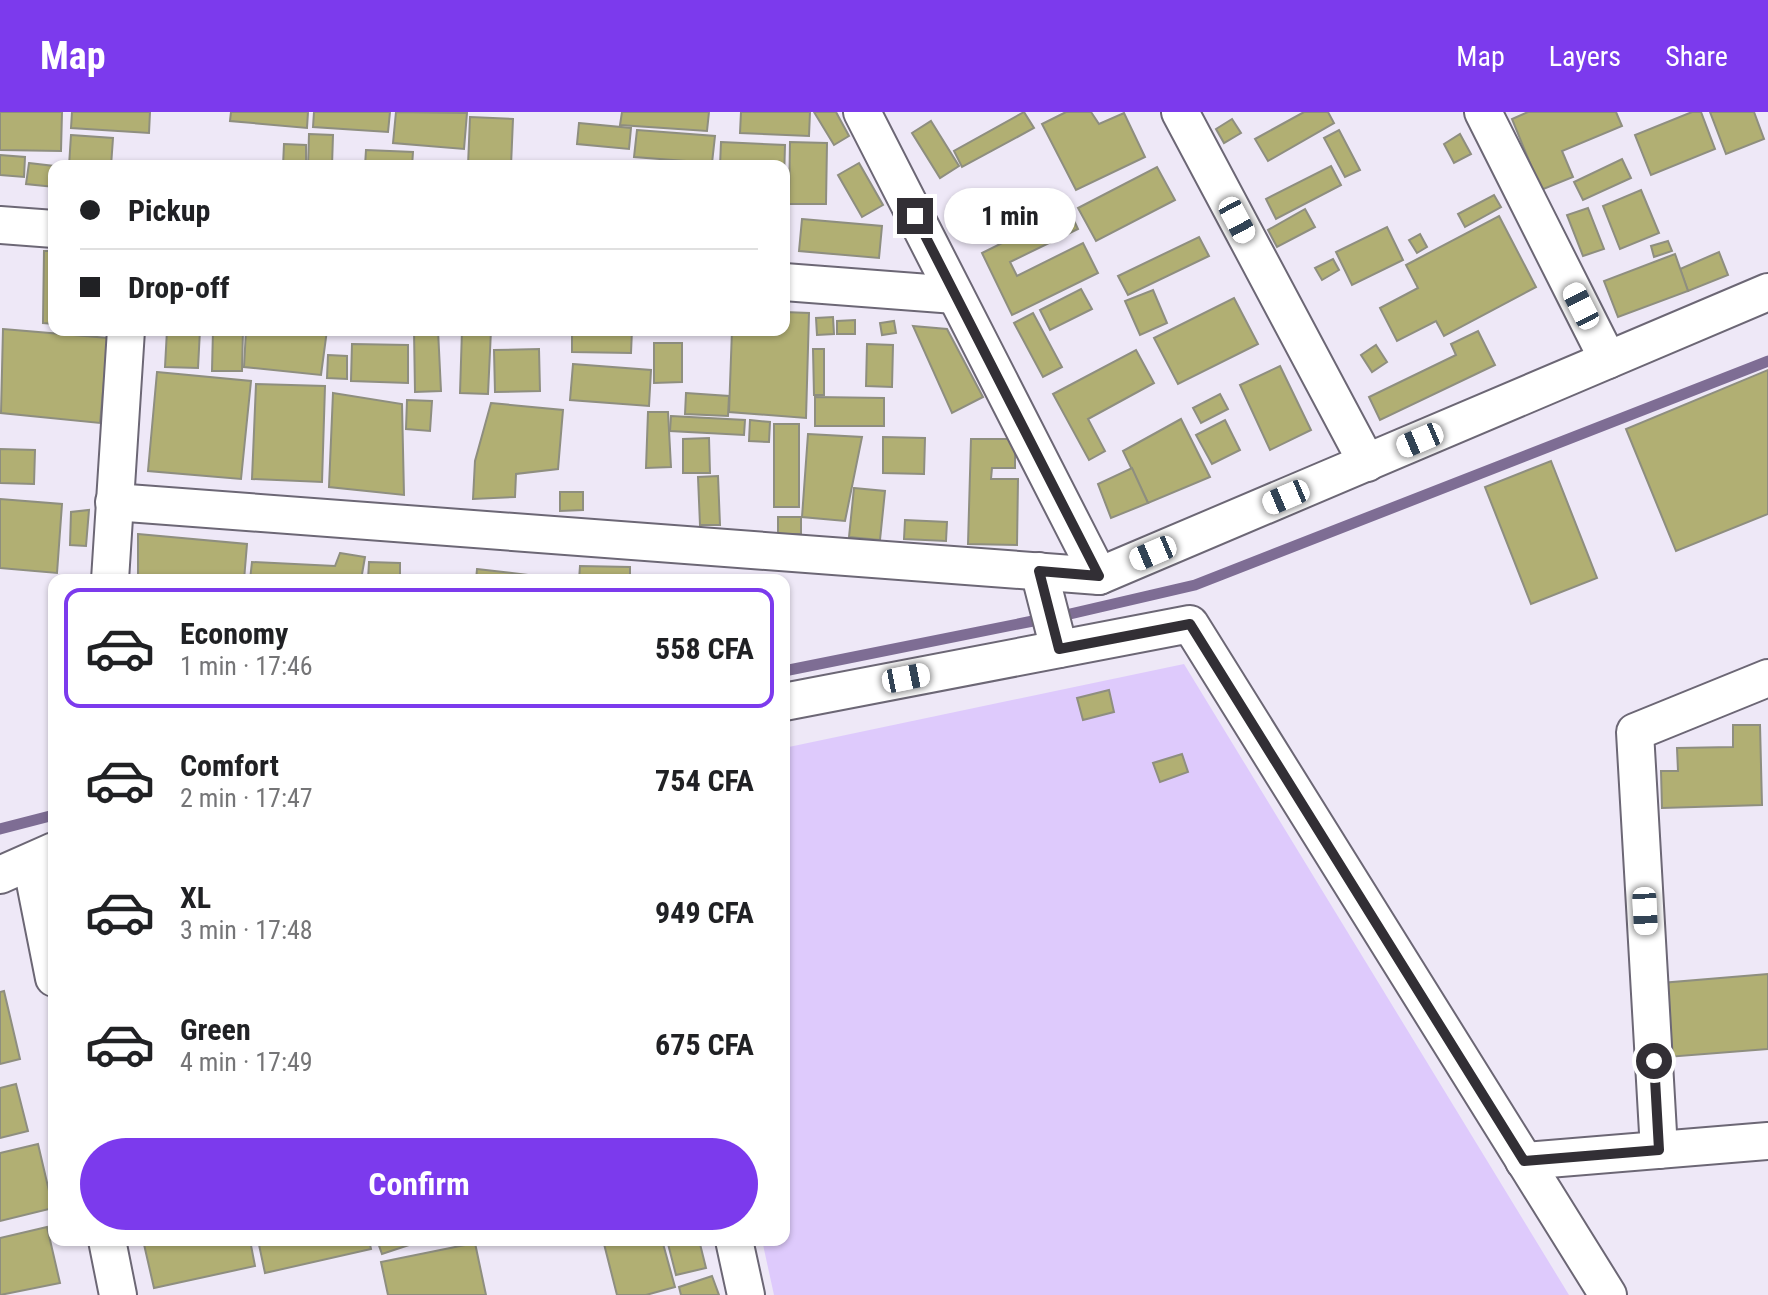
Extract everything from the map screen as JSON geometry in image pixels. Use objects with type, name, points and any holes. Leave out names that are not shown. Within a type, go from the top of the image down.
[{"type":"street","points":[[862,112],[1099,576]]},
{"type":"street","points":[[1180,112],[1367,463]]},
{"type":"street","points":[[1489,114],[1608,360]]},
{"type":"street","points":[[0,225],[48,229]]},
{"type":"street","points":[[790,282],[955,295]]},
{"type":"street","points":[[114,502],[1099,576],[1768,292]]},
{"type":"street","points":[[110,574],[126,336]]},
{"type":"street","points":[[1039,571],[1059,649]]},
{"type":"street","points":[[790,701],[1190,624],[1608,1295]]},
{"type":"street","points":[[1659,1150],[1635,732],[1768,678]]},
{"type":"street","points":[[28,863],[48,951]]},
{"type":"street","points":[[1524,1161],[1768,1141]]},
{"type":"street","points":[[108,1246],[118,1295]]},
{"type":"street","points":[[735,1246],[746,1295]]},
{"type":"shaded area","points":[[1184,664],[1569,1295],[774,1295],[763,1246],[790,1246],[790,747]]},
{"type":"building","points":[[0,112],[62,112],[61,151],[0,150]]},
{"type":"building","points":[[72,112],[150,112],[149,133],[71,128]]},
{"type":"building","points":[[231,112],[308,112],[307,128],[230,121]]},
{"type":"building","points":[[314,112],[390,112],[388,132],[313,127]]},
{"type":"building","points":[[396,112],[467,113],[464,149],[393,143]]},
{"type":"building","points":[[622,112],[709,112],[707,131],[620,125]]},
{"type":"building","points":[[741,112],[810,112],[809,136],[740,133]]},
{"type":"building","points":[[814,112],[836,112],[849,136],[834,145]]},
{"type":"building","points":[[1024,112],[1034,128],[962,167],[954,151]]},
{"type":"building","points":[[1066,112],[1091,112],[1099,124],[1124,113],[1145,157],[1076,190],[1042,124]]},
{"type":"building","points":[[1304,112],[1328,112],[1334,123],[1268,161],[1255,139]]},
{"type":"building","points":[[1528,112],[1616,112],[1622,126],[1562,151],[1573,177],[1541,190],[1512,119]]},
{"type":"building","points":[[1692,112],[1701,112],[1715,149],[1651,175],[1635,135]]},
{"type":"building","points":[[1710,112],[1754,112],[1764,139],[1726,154]]},
{"type":"building","points":[[470,117],[513,119],[511,160],[468,160]]},
{"type":"building","points":[[1232,119],[1241,133],[1224,143],[1216,129]]},
{"type":"building","points":[[931,121],[959,166],[940,178],[912,133]]},
{"type":"building","points":[[579,123],[631,128],[629,149],[577,144]]},
{"type":"building","points":[[637,130],[715,136],[712,160],[634,157]]},
{"type":"building","points":[[1339,130],[1360,170],[1345,177],[1324,138]]},
{"type":"building","points":[[309,134],[333,135],[332,160],[308,160]]},
{"type":"building","points":[[1460,134],[1471,154],[1454,163],[1444,144]]},
{"type":"building","points":[[71,135],[113,138],[111,160],[69,160]]},
{"type":"building","points":[[721,142],[785,145],[785,160],[720,160]]},
{"type":"building","points":[[790,142],[827,143],[826,204],[790,204]]},
{"type":"building","points":[[284,144],[306,145],[306,160],[283,160]]},
{"type":"building","points":[[366,150],[413,152],[412,160],[365,160]]},
{"type":"building","points":[[0,155],[25,157],[24,177],[0,175]]},
{"type":"building","points":[[1622,159],[1631,178],[1583,200],[1574,182]]},
{"type":"building","points":[[29,163],[48,165],[48,186],[26,184]]},
{"type":"building","points":[[859,163],[883,205],[862,217],[838,175]]},
{"type":"building","points":[[1331,166],[1341,185],[1276,219],[1266,199]]},
{"type":"building","points":[[1157,167],[1175,200],[1096,241],[1078,208]]},
{"type":"building","points":[[1641,190],[1659,233],[1620,249],[1603,206]]},
{"type":"building","points":[[1494,195],[1501,207],[1465,227],[1458,214]]},
{"type":"building","points":[[1588,208],[1604,249],[1583,256],[1567,215]]},
{"type":"building","points":[[1305,209],[1315,227],[1277,247],[1268,230]]},
{"type":"building","points":[[1069,210],[1078,229],[1010,262],[1017,276],[1083,243],[1098,273],[1012,315],[982,253]]},
{"type":"building","points":[[1499,216],[1536,287],[1444,336],[1436,321],[1397,341],[1380,308],[1418,288],[1406,265]]},
{"type":"building","points":[[802,219],[882,226],[879,258],[799,251]]},
{"type":"building","points":[[1387,227],[1403,260],[1352,285],[1336,252]]},
{"type":"building","points":[[1420,234],[1427,247],[1417,253],[1409,240]]},
{"type":"building","points":[[1199,237],[1209,256],[1128,295],[1118,276]]},
{"type":"building","points":[[1668,241],[1672,251],[1654,257],[1651,246]]},
{"type":"building","points":[[44,251],[48,251],[48,323],[43,323]]},
{"type":"building","points":[[1719,252],[1728,275],[1688,291],[1680,269]]},
{"type":"building","points":[[1675,254],[1688,291],[1618,317],[1604,281]]},
{"type":"building","points":[[1333,259],[1339,270],[1322,280],[1315,268]]},
{"type":"building","points":[[1081,289],[1092,309],[1050,330],[1040,310]]},
{"type":"building","points":[[1153,290],[1167,323],[1140,335],[1125,301]]},
{"type":"building","points":[[1234,298],[1258,344],[1178,384],[1154,338]]},
{"type":"building","points":[[790,312],[809,313],[806,418],[729,412],[732,336],[790,336]]},
{"type":"building","points":[[1033,313],[1062,367],[1043,377],[1014,323]]},
{"type":"building","points":[[833,317],[834,334],[817,335],[816,318]]},
{"type":"building","points":[[855,320],[855,334],[837,334],[837,321]]},
{"type":"building","points":[[894,321],[896,333],[882,335],[880,323]]},
{"type":"building","points":[[913,326],[947,329],[983,397],[952,413]]},
{"type":"building","points":[[3,329],[48,333],[48,336],[108,338],[100,423],[1,413]]},
{"type":"building","points":[[1478,331],[1495,365],[1380,420],[1369,397],[1456,355],[1451,344]]},
{"type":"building","points":[[167,336],[200,336],[198,368],[165,367]]},
{"type":"building","points":[[213,336],[243,336],[242,371],[212,371]]},
{"type":"building","points":[[246,336],[326,336],[321,375],[244,367]]},
{"type":"building","points":[[414,336],[438,336],[441,391],[415,392]]},
{"type":"building","points":[[462,336],[491,336],[488,394],[460,393]]},
{"type":"building","points":[[572,336],[632,336],[631,353],[572,352]]},
{"type":"building","points":[[654,343],[682,343],[682,382],[654,383]]},
{"type":"building","points":[[352,344],[408,345],[408,383],[351,381]]},
{"type":"building","points":[[867,344],[893,345],[892,387],[866,386]]},
{"type":"building","points":[[1376,345],[1387,362],[1372,372],[1361,355]]},
{"type":"building","points":[[539,349],[540,391],[495,392],[494,350]]},
{"type":"building","points":[[813,349],[824,349],[824,395],[814,395]]},
{"type":"building","points":[[1136,350],[1154,383],[1088,419],[1105,451],[1089,460],[1053,394]]},
{"type":"building","points":[[328,355],[347,356],[347,379],[327,378]]},
{"type":"building","points":[[573,364],[651,370],[649,406],[570,400]]},
{"type":"building","points":[[1280,366],[1311,430],[1270,450],[1240,385]]},
{"type":"building","points":[[1768,370],[1768,514],[1676,551],[1626,429]]},
{"type":"building","points":[[157,372],[251,381],[241,479],[148,471]]},
{"type":"building","points":[[256,384],[325,386],[322,482],[252,479]]},
{"type":"building","points":[[333,393],[402,404],[404,495],[329,487]]},
{"type":"building","points":[[686,393],[729,396],[728,416],[685,414]]},
{"type":"building","points":[[1220,394],[1228,409],[1201,423],[1193,408]]},
{"type":"building","points":[[815,397],[884,398],[884,426],[815,426]]},
{"type":"building","points":[[407,400],[432,401],[430,431],[406,429]]},
{"type":"building","points":[[491,403],[563,410],[558,469],[516,474],[515,497],[473,499],[475,461]]},
{"type":"building","points":[[648,412],[668,412],[671,467],[646,468]]},
{"type":"building","points":[[671,416],[745,420],[744,435],[670,431]]},
{"type":"building","points":[[1181,419],[1210,477],[1148,503],[1123,451]]},
{"type":"building","points":[[750,420],[770,422],[769,442],[749,441]]},
{"type":"building","points":[[1225,420],[1240,450],[1212,464],[1196,435]]},
{"type":"building","points":[[774,424],[799,424],[799,507],[774,507]]},
{"type":"building","points":[[808,434],[862,437],[845,521],[802,517]]},
{"type":"building","points":[[883,437],[925,438],[924,474],[883,473]]},
{"type":"building","points":[[709,438],[710,473],[683,473],[683,439]]},
{"type":"building","points":[[971,439],[1015,439],[1015,468],[992,468],[991,479],[1018,479],[1017,545],[968,544]]},
{"type":"building","points":[[0,449],[35,450],[34,484],[0,483]]},
{"type":"building","points":[[1551,461],[1597,578],[1531,604],[1485,487]]},
{"type":"building","points":[[1132,468],[1148,503],[1111,518],[1098,484]]},
{"type":"building","points":[[718,476],[720,525],[700,525],[698,477]]},
{"type":"building","points":[[854,488],[885,491],[880,540],[849,537]]},
{"type":"building","points":[[560,492],[583,492],[583,510],[560,511]]},
{"type":"building","points":[[0,499],[62,504],[57,573],[0,568]]},
{"type":"building","points":[[89,510],[86,546],[70,545],[71,512]]},
{"type":"building","points":[[778,517],[801,517],[801,534],[778,534]]},
{"type":"building","points":[[905,520],[947,522],[946,541],[904,539]]},
{"type":"building","points":[[138,534],[247,544],[244,574],[138,574]]},
{"type":"building","points":[[340,553],[365,557],[362,574],[251,574],[252,562],[335,566]]},
{"type":"building","points":[[369,562],[400,563],[400,574],[368,574]]},
{"type":"building","points":[[580,566],[630,567],[630,574],[579,574]]},
{"type":"building","points":[[477,569],[520,574],[477,574]]},
{"type":"building","points":[[1109,690],[1114,712],[1083,720],[1077,698]]},
{"type":"building","points":[[1733,725],[1760,725],[1762,805],[1662,808],[1661,771],[1678,771],[1677,748],[1733,747]]},
{"type":"building","points":[[1182,754],[1188,772],[1160,782],[1153,763]]},
{"type":"building","points":[[1768,974],[1768,1049],[1667,1057],[1661,983]]},
{"type":"building","points":[[4,991],[20,1059],[0,1064],[0,992]]},
{"type":"building","points":[[16,1084],[28,1131],[0,1138],[0,1088]]},
{"type":"building","points":[[38,1144],[48,1187],[48,1209],[0,1221],[0,1153]]},
{"type":"building","points":[[47,1227],[48,1246],[51,1246],[60,1283],[0,1295],[0,1238]]},
{"type":"building","points":[[144,1246],[251,1246],[255,1266],[154,1288]]},
{"type":"building","points":[[259,1246],[370,1246],[371,1249],[265,1273]]},
{"type":"building","points":[[379,1246],[406,1246],[382,1254]]},
{"type":"building","points":[[460,1246],[476,1246],[486,1295],[388,1295],[381,1262]]},
{"type":"building","points":[[605,1246],[664,1246],[675,1287],[646,1295],[617,1295]]},
{"type":"building","points":[[669,1246],[700,1246],[706,1268],[676,1275]]},
{"type":"building","points":[[712,1276],[719,1295],[681,1295],[679,1287]]},
{"type":"waterway","points":[[1070,614],[1195,585],[1768,361]]},
{"type":"waterway","points":[[790,670],[1033,621]]},
{"type":"waterway","points":[[0,829],[48,817]]},
{"type":"route","points":[[915,216],[1099,576],[1039,571],[1059,649],[1190,624],[1524,1161],[1659,1150],[1654,1061]]}]
